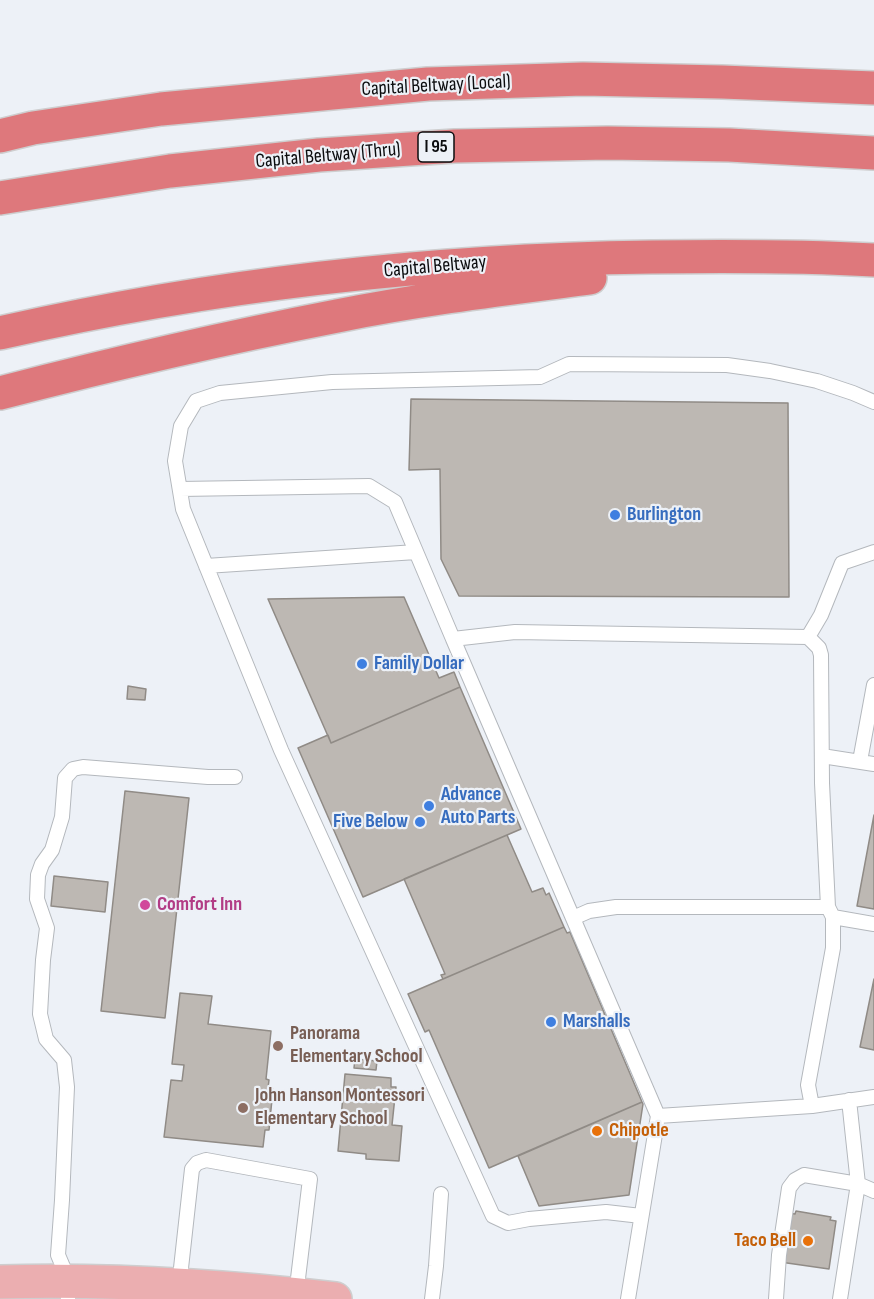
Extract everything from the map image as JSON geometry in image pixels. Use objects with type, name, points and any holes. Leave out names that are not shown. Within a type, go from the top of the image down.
[{"type":"highway","name":"Capital Beltway (Local)","points":[[0,136],[33,128],[161,110],[428,84],[583,79],[874,88]]},
{"type":"highway","points":[[0,130],[33,128]]},
{"type":"highway","name":"Capital Beltway (Thru)","points":[[0,198],[181,170],[319,155],[455,146],[608,143],[729,145],[874,153]]},
{"type":"highway","name":"Capital Beltway","points":[[0,333],[205,293],[336,276],[447,266],[606,258],[721,256],[874,260]]},
{"type":"highway","points":[[0,393],[184,348],[317,320],[476,292],[610,275],[840,258]]},
{"type":"main road","points":[[0,1282],[68,1290],[179,1286],[277,1292],[335,1299]]},
{"type":"lane","points":[[641,1216],[606,1212],[508,1223],[493,1216],[281,750],[183,509],[175,461],[181,426],[196,401],[220,393],[332,382],[540,377],[569,364],[727,365],[817,381],[874,402]]},
{"type":"lane","points":[[180,489],[369,486],[395,502],[658,1116],[628,1299]]},
{"type":"lane","points":[[206,566],[417,552]]},
{"type":"lane","points":[[808,637],[821,615],[842,563],[874,552]]},
{"type":"lane","points":[[453,639],[515,632],[808,637],[819,648],[821,655],[822,756],[833,948],[808,1084],[812,1107]]},
{"type":"lane","points":[[822,756],[867,763],[874,685]]},
{"type":"lane","points":[[68,1290],[58,1255],[67,1086],[64,1060],[46,1039],[40,1014],[47,928],[37,899],[38,874],[52,849],[62,817],[65,778],[73,769],[83,766],[208,777],[235,777]]},
{"type":"lane","points":[[573,918],[589,911],[616,907],[831,912],[874,924]]},
{"type":"lane","points":[[658,1116],[812,1107],[874,1096]]},
{"type":"lane","points":[[840,1299],[858,1184],[849,1100]]},
{"type":"lane","points":[[179,1286],[192,1169],[197,1163],[206,1160],[310,1179],[296,1295]]},
{"type":"lane","points":[[776,1299],[779,1255],[789,1188],[795,1180],[804,1175],[858,1184],[874,1191]]},
{"type":"lane","points":[[432,1299],[441,1194]]},
{"type":"building","name":"Burlington","points":[[411,399],[788,403],[789,597],[459,596],[441,559],[440,469],[409,470]]},
{"type":"building","points":[[404,597],[439,678],[454,672],[460,687],[331,743],[268,599]]},
{"type":"building","points":[[128,686],[146,689],[145,700],[127,699]]},
{"type":"building","points":[[460,687],[521,829],[363,897],[298,748],[328,735],[331,743]]},
{"type":"building","name":"Comfort Inn","points":[[125,791],[189,798],[165,1018],[101,1011]]},
{"type":"building","points":[[874,815],[874,909],[857,906]]},
{"type":"building","points":[[507,835],[532,892],[543,888],[546,895],[549,893],[564,927],[443,979],[441,975],[445,974],[404,879]]},
{"type":"building","points":[[54,876],[108,882],[105,912],[51,906]]},
{"type":"building","points":[[564,927],[567,933],[570,932],[642,1102],[489,1168],[429,1030],[425,1032],[408,994]]},
{"type":"building","points":[[874,979],[874,1050],[860,1047]]},
{"type":"building","points":[[180,993],[212,996],[208,1024],[271,1031],[266,1079],[269,1080],[268,1088],[273,1089],[269,1130],[265,1130],[263,1147],[164,1137],[171,1080],[182,1081],[184,1065],[172,1064]]},
{"type":"building","points":[[355,1059],[377,1061],[376,1070],[354,1068]]},
{"type":"building","points":[[345,1074],[391,1078],[391,1087],[396,1087],[392,1125],[402,1126],[399,1161],[366,1159],[366,1154],[338,1151]]},
{"type":"building","points":[[642,1102],[629,1195],[539,1206],[518,1156]]},
{"type":"building","name":"Taco Bell","points":[[796,1211],[831,1217],[830,1220],[836,1221],[829,1269],[780,1262],[787,1213],[795,1214]]},
{"type":"place","name":"Burlington","points":[[615,515]]},
{"type":"place","name":"Family Dollar","points":[[362,664]]},
{"type":"place","name":"Advance Auto Parts","points":[[429,806]]},
{"type":"place","name":"Five Below","points":[[420,822]]},
{"type":"place","name":"Comfort Inn","points":[[145,905]]},
{"type":"place","name":"Marshalls","points":[[551,1022]]},
{"type":"place","name":"Panorama Elementary School","points":[[278,1046]]},
{"type":"place","name":"John Hanson Montessori Elementary School","points":[[243,1108]]},
{"type":"place","name":"Chipotle","points":[[597,1131]]},
{"type":"place","name":"Taco Bell","points":[[808,1241]]}]
